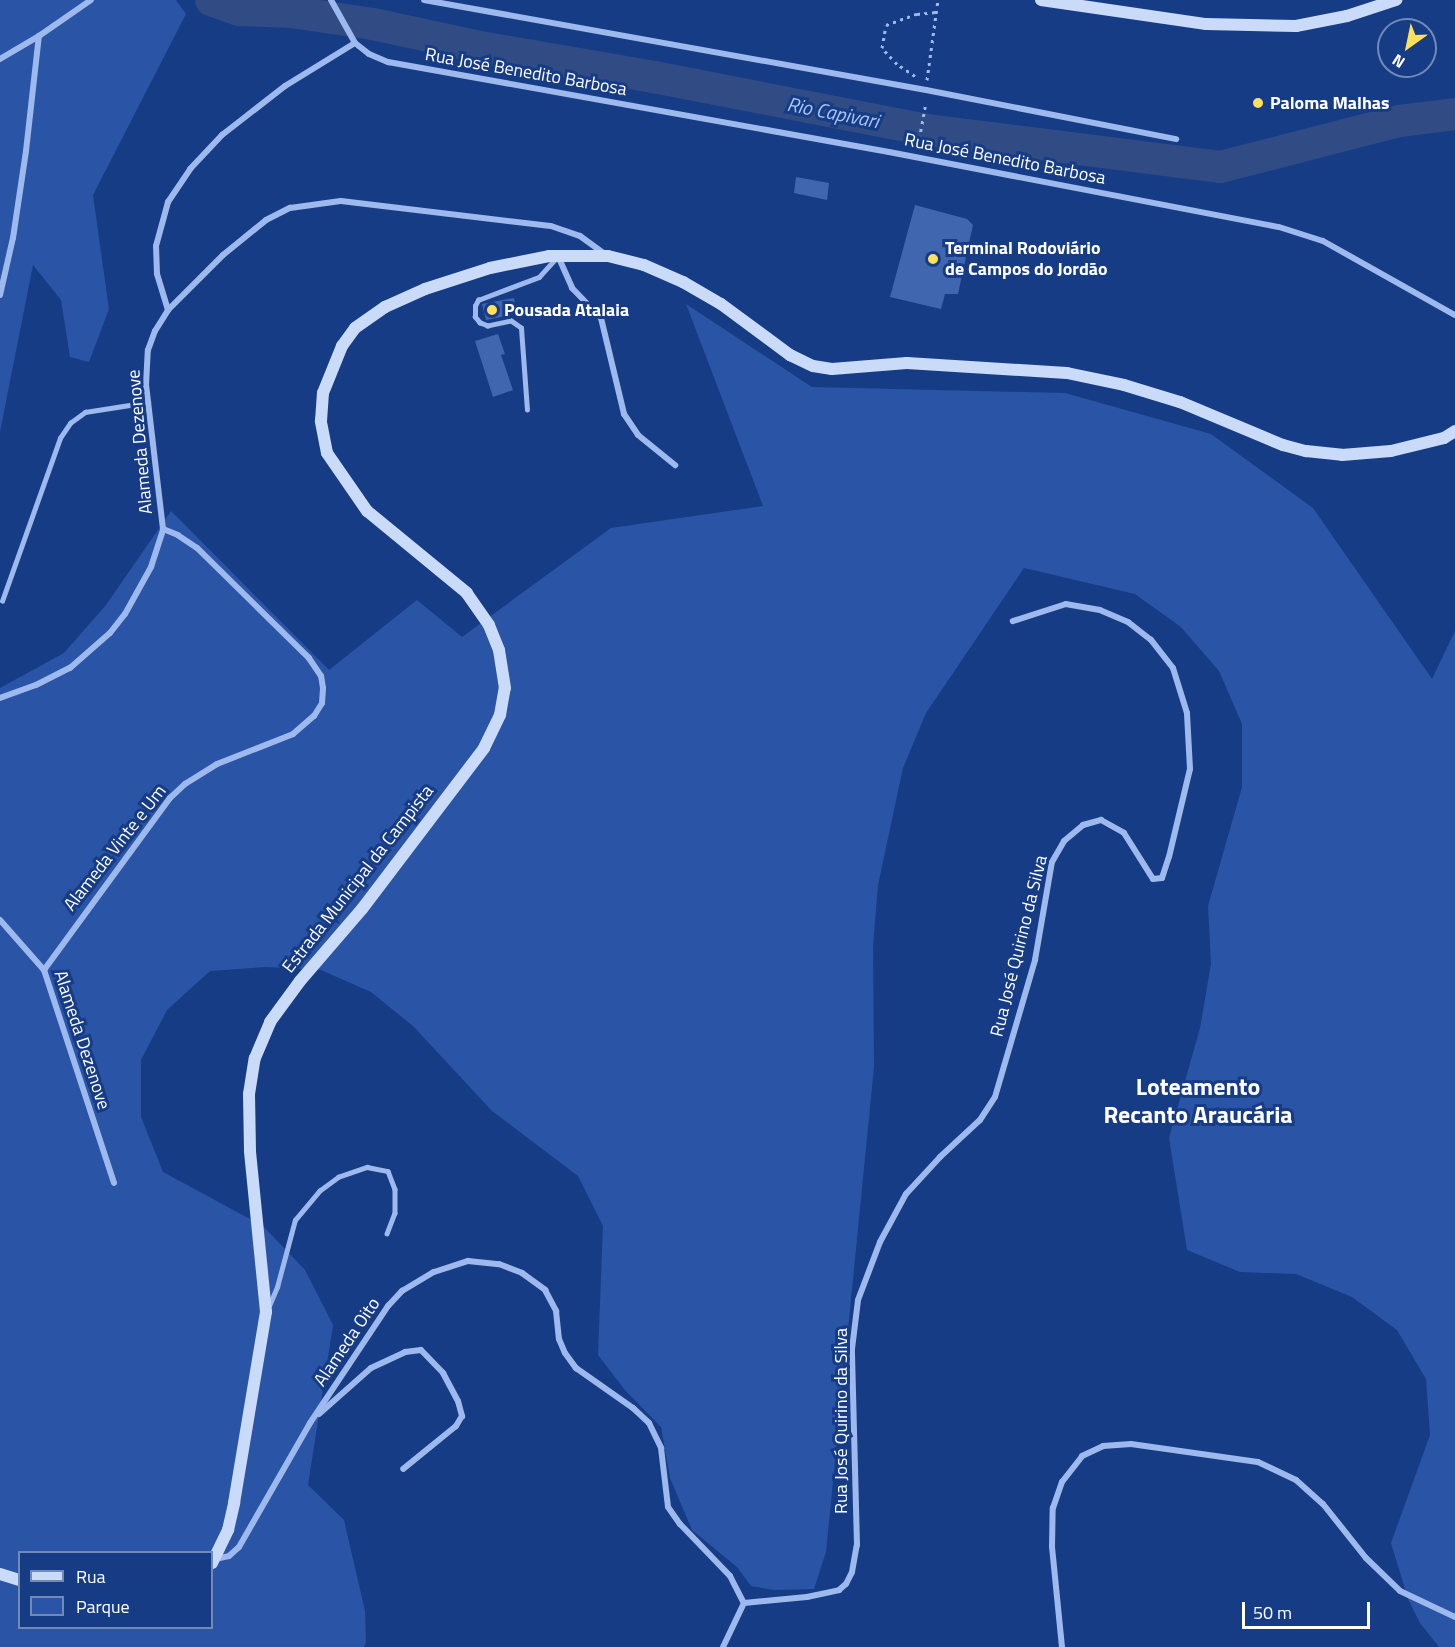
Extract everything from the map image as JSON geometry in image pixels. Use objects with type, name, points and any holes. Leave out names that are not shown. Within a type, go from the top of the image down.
[{"type":"main road","points":[[1041,0],[1206,24],[1296,26],[1347,16],[1396,0]]},
{"type":"main road","name":"Estrada Municipal da Campista","points":[[213,1561],[228,1530],[234,1503],[266,1312],[250,1151],[249,1094],[255,1058],[270,1022],[300,981],[362,909],[484,748],[500,715],[505,688],[499,650],[489,625],[467,593],[367,511],[327,453],[321,421],[323,393],[342,346],[356,328],[385,307],[425,290],[490,268],[558,256],[608,256],[644,265],[684,282],[721,304],[790,355],[813,366],[832,369],[907,363],[1067,373],[1125,385],[1180,402],[1283,445],[1306,452],[1342,455],[1391,451],[1444,438],[1455,431]]},
{"type":"main road","points":[[0,1574],[18,1579]]},
{"type":"street","points":[[0,58],[39,36],[91,0]]},
{"type":"street","name":"Rua José Benedito Barbosa","points":[[331,0],[349,37],[369,54],[388,62],[889,152],[1279,227],[1323,241],[1455,315]]},
{"type":"street","points":[[424,0],[926,90],[1176,139]]},
{"type":"street","points":[[0,295],[13,238],[39,36]]},
{"type":"street","points":[[168,310],[157,274],[156,246],[168,202],[190,169],[222,135],[285,86],[355,43]]},
{"type":"street","name":"Alameda Dezenove","points":[[0,698],[36,686],[70,668],[110,633],[125,614],[151,567],[163,530],[148,402],[148,350],[155,331],[168,310],[223,255],[266,220],[290,208],[341,201],[551,226],[580,236],[608,256]]},
{"type":"street","points":[[558,256],[566,278],[601,318],[624,414],[638,435],[675,465]]},
{"type":"street","name":"Alameda Vinte e Um","points":[[44,970],[170,798],[185,784],[217,764],[294,734],[314,716],[322,703],[321,676],[309,658],[197,548],[178,535],[163,530]]},
{"type":"street","name":"Rua José Quirino da Silva","points":[[744,1603],[807,1597],[838,1590],[846,1584],[852,1572],[857,1545],[852,1349],[858,1300],[880,1242],[906,1194],[939,1157],[980,1120],[995,1097],[1035,960],[1052,862],[1064,842],[1083,825],[1101,820],[1124,833],[1153,879],[1162,878],[1169,857],[1190,769],[1187,713],[1173,668],[1151,640],[1128,622],[1100,610],[1065,604],[1013,621]]},
{"type":"street","name":"Alameda Dezenove","points":[[0,920],[44,970],[114,1183]]},
{"type":"street","name":"Alameda Oito","points":[[213,1561],[229,1556],[239,1547],[310,1423],[388,1306],[402,1291],[434,1272],[468,1260],[499,1264],[522,1273],[545,1290],[556,1311],[559,1338],[565,1353],[576,1368],[633,1408],[649,1424],[661,1448],[668,1507],[680,1524],[730,1576],[744,1603]]},
{"type":"street","points":[[310,1423],[371,1368],[405,1352],[421,1350],[443,1373],[458,1401],[462,1416],[456,1425],[403,1469]]},
{"type":"street","points":[[1062,1647],[1052,1547],[1053,1508],[1062,1482],[1082,1456],[1103,1446],[1112,1445],[1131,1444],[1258,1462],[1296,1480],[1323,1504],[1366,1558],[1400,1591],[1455,1617]]},
{"type":"street","points":[[723,1647],[744,1603]]},
{"type":"lane","points":[[527,410],[521,328],[511,321],[488,326],[480,323],[475,317],[475,306],[478,300],[539,277],[558,256]]},
{"type":"lane","points":[[2,601],[60,438],[70,423],[85,412],[148,402]]},
{"type":"lane","points":[[266,1312],[277,1287],[295,1220],[319,1191],[338,1177],[367,1167],[388,1170],[395,1189],[395,1213],[387,1234]]},
{"type":"path","points":[[937,12],[917,14],[886,25],[882,48],[897,64],[927,83],[937,12],[938,0]]},
{"type":"path","points":[[920,142],[926,105]]},
{"type":"green space","points":[[0,0],[176,0],[186,14],[93,195],[109,309],[89,362],[70,357],[61,300],[33,265],[0,432]]},
{"type":"green space","points":[[686,304],[812,387],[1065,393],[1211,434],[1313,508],[1432,679],[1455,631],[1455,1647],[1439,1647],[1420,1623],[1408,1599],[1391,1543],[1430,1435],[1426,1379],[1397,1330],[1352,1297],[1296,1274],[1240,1272],[1187,1250],[1169,1138],[1200,1028],[1211,964],[1208,906],[1242,787],[1242,724],[1219,671],[1181,627],[1135,594],[1024,568],[926,713],[903,768],[878,885],[873,946],[874,1067],[826,1552],[814,1589],[774,1590],[751,1586],[737,1567],[692,1530],[670,1478],[661,1427],[625,1390],[598,1355],[603,1226],[578,1176],[492,1111],[413,1026],[371,992],[321,970],[266,967],[210,971],[167,1010],[141,1060],[141,1117],[163,1172],[263,1226],[305,1270],[333,1325],[308,1485],[344,1520],[365,1611],[366,1642],[364,1647],[0,1647],[0,688],[64,653],[106,605],[171,511],[329,670],[417,600],[462,637],[611,528],[763,506]]},
{"type":"building","points":[[796,177],[829,183],[827,200],[794,193]]},
{"type":"building","name":"Terminal Rodoviário de Campos do Jordão","points":[[915,205],[967,219],[973,225],[958,294],[945,294],[941,309],[890,297]]},
{"type":"building","points":[[514,298],[517,314],[486,320],[482,304]]},
{"type":"building","points":[[498,334],[505,354],[501,355],[513,390],[493,397],[475,341]]},
{"type":"waterway","name":"Rio Capivari","points":[[211,0],[239,10],[291,12],[373,24],[480,47],[654,77],[927,130],[1220,167],[1399,121],[1455,114]]},
{"type":"place","name":"Paloma Malhas","points":[[1258,103]]},
{"type":"place","name":"Terminal Rodoviário de Campos do Jordão","points":[[933,259]]},
{"type":"place","name":"Pousada Atalaia","points":[[492,310]]},
{"type":"district","name":"Loteamento Recanto Araucária","points":[[1198,1101]]}]
